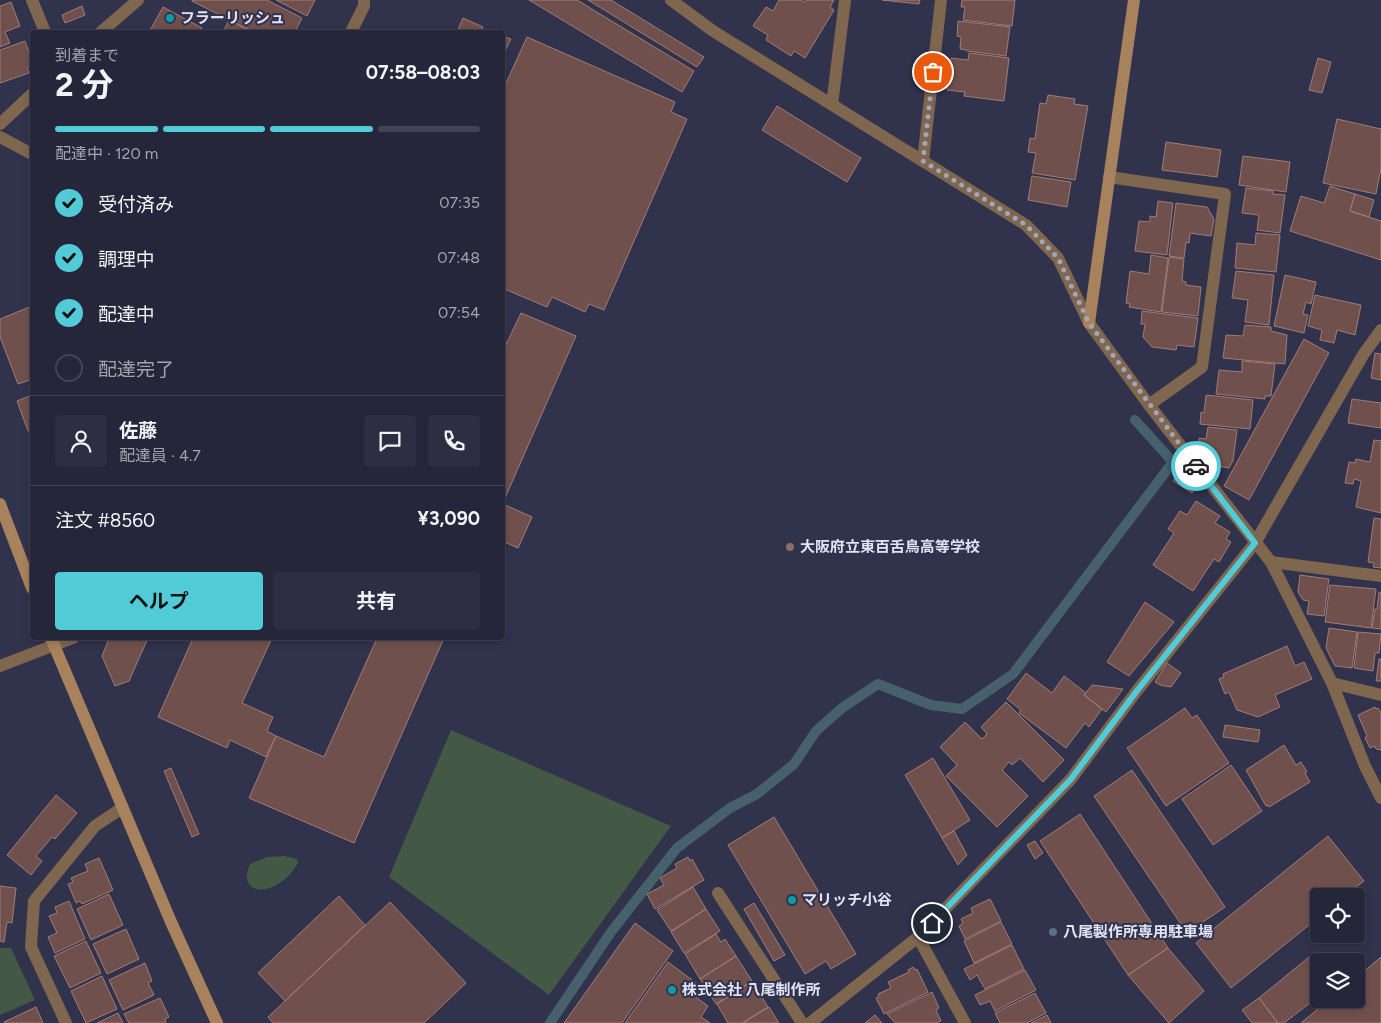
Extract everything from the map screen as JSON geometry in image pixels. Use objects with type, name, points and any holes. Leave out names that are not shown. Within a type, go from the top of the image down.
[{"type":"street","points":[[32,0],[44,30]]},
{"type":"street","points":[[103,30],[138,0]]},
{"type":"street","points":[[352,30],[364,6],[364,0]]},
{"type":"street","points":[[671,0],[714,31],[1026,225],[1058,258],[1089,323],[1149,406],[1271,562],[1332,683],[1381,798]]},
{"type":"street","points":[[832,105],[845,0]]},
{"type":"street","points":[[923,161],[941,0]]},
{"type":"street","points":[[1089,323],[1134,0]]},
{"type":"street","points":[[0,124],[30,96]]},
{"type":"street","points":[[0,137],[30,153]]},
{"type":"street","points":[[1109,177],[1225,194],[1202,367],[1149,406]]},
{"type":"street","points":[[810,1023],[918,937],[1071,779],[1136,692],[1255,543],[1363,355],[1381,330]]},
{"type":"street","points":[[0,504],[30,583]]},
{"type":"street","points":[[1271,562],[1381,576]]},
{"type":"street","points":[[0,666],[53,641],[122,808],[217,1023]]},
{"type":"street","points":[[1332,683],[1381,695]]},
{"type":"street","points":[[66,1023],[31,947],[34,902],[95,826],[122,808]]},
{"type":"street","points":[[718,893],[802,1023]]},
{"type":"street","points":[[918,937],[965,1023]]},
{"type":"green space","points":[[451,730],[671,826],[549,995],[389,877]]},
{"type":"green space","points":[[284,856],[297,859],[298,863],[283,881],[269,888],[256,889],[252,887],[247,878],[250,864],[267,857]]},
{"type":"green space","points":[[0,948],[11,948],[35,1000],[0,1015]]},
{"type":"building","points":[[267,0],[302,18],[296,30],[249,30],[192,1]]},
{"type":"building","points":[[276,0],[315,0],[307,16]]},
{"type":"building","points":[[529,0],[577,0],[694,71],[682,92]]},
{"type":"building","points":[[588,0],[611,0],[704,57],[697,67]]},
{"type":"building","points":[[779,0],[801,0],[804,2],[806,0],[834,0],[830,7],[834,10],[805,58],[794,51],[791,56],[766,40],[768,35],[753,26],[766,7],[773,11]]},
{"type":"building","points":[[882,0],[920,0],[919,4]]},
{"type":"building","points":[[962,0],[1015,0],[1012,26],[963,20],[965,7],[961,7]]},
{"type":"building","points":[[11,2],[20,26],[5,32],[10,43],[0,47],[0,6]]},
{"type":"building","points":[[82,6],[85,15],[65,23],[62,15]]},
{"type":"building","name":"フラーリッシュ","points":[[163,7],[202,28],[200,30],[150,30]]},
{"type":"building","points":[[463,18],[483,27],[481,30],[458,30]]},
{"type":"building","points":[[229,20],[249,30],[224,30]]},
{"type":"building","points":[[958,21],[1010,27],[1006,56],[960,49],[961,37],[957,36]]},
{"type":"building","points":[[505,37],[511,39],[505,51]]},
{"type":"building","points":[[527,37],[675,102],[671,112],[687,119],[604,310],[589,304],[585,312],[552,297],[547,307],[505,289],[505,85]]},
{"type":"building","points":[[25,41],[30,55],[30,67],[27,68],[29,73],[0,83],[0,50]]},
{"type":"building","points":[[969,53],[1009,58],[1004,101],[964,96],[965,92],[947,90],[951,58],[968,60]]},
{"type":"building","points":[[1318,58],[1331,62],[1322,93],[1309,90]]},
{"type":"building","points":[[1048,95],[1075,99],[1074,104],[1088,106],[1075,180],[1032,173],[1036,153],[1028,152],[1030,138],[1035,139],[1040,103],[1046,104]]},
{"type":"building","points":[[777,106],[861,158],[847,182],[762,130]]},
{"type":"building","points":[[1337,119],[1381,129],[1381,168],[1376,194],[1323,183]]},
{"type":"building","points":[[1166,142],[1221,150],[1217,177],[1162,170]]},
{"type":"building","points":[[1243,156],[1290,162],[1286,192],[1239,185]]},
{"type":"building","points":[[1032,176],[1071,182],[1067,207],[1028,200]]},
{"type":"building","points":[[1330,186],[1355,194],[1350,211],[1381,221],[1381,260],[1290,231],[1301,196],[1324,203]]},
{"type":"building","points":[[1246,188],[1273,191],[1273,194],[1285,195],[1280,233],[1257,230],[1259,215],[1242,213]]},
{"type":"building","points":[[1355,194],[1374,200],[1369,217],[1350,211]]},
{"type":"building","points":[[1158,201],[1173,203],[1167,255],[1135,251],[1139,221],[1150,222],[1150,216],[1156,217]]},
{"type":"building","points":[[1176,203],[1207,207],[1214,219],[1211,236],[1190,233],[1189,243],[1186,242],[1184,258],[1169,256]]},
{"type":"building","points":[[1256,233],[1280,235],[1276,272],[1235,268],[1237,243],[1255,245]]},
{"type":"building","points":[[1151,255],[1168,258],[1161,312],[1129,307],[1130,304],[1126,303],[1130,271],[1149,274]]},
{"type":"building","points":[[1169,257],[1184,259],[1182,281],[1186,282],[1186,285],[1201,287],[1198,316],[1162,312]]},
{"type":"building","points":[[1236,271],[1274,275],[1269,325],[1245,322],[1248,300],[1232,298]]},
{"type":"building","points":[[1285,275],[1316,282],[1311,304],[1306,302],[1303,314],[1308,315],[1304,333],[1274,326]]},
{"type":"building","points":[[1315,295],[1361,305],[1355,335],[1337,330],[1334,343],[1320,340],[1322,330],[1308,326]]},
{"type":"building","points":[[30,307],[30,380],[18,384],[0,337],[0,319]]},
{"type":"building","points":[[1142,311],[1198,318],[1194,347],[1177,345],[1176,350],[1152,347],[1143,337],[1145,324],[1141,324]]},
{"type":"building","points":[[521,313],[576,336],[505,498],[505,347]]},
{"type":"building","points":[[1245,325],[1271,327],[1271,331],[1287,335],[1285,364],[1223,358],[1226,335],[1243,336]]},
{"type":"building","points":[[1304,339],[1329,353],[1249,500],[1224,486]]},
{"type":"building","points":[[1375,353],[1381,354],[1381,380],[1371,378]]},
{"type":"building","points":[[1242,361],[1275,364],[1271,396],[1265,396],[1265,399],[1216,394],[1219,370],[1242,372]]},
{"type":"building","points":[[1206,395],[1253,400],[1250,429],[1200,424],[1201,412],[1204,413]]},
{"type":"building","points":[[30,396],[30,430],[28,431],[17,401]]},
{"type":"building","points":[[1352,399],[1381,403],[1381,428],[1348,423]]},
{"type":"building","points":[[1208,427],[1237,430],[1233,461],[1229,468],[1212,465],[1213,457],[1203,455],[1203,451],[1198,450],[1199,438],[1206,439]]},
{"type":"building","points":[[1374,440],[1381,441],[1381,513],[1356,507],[1361,481],[1354,479],[1353,484],[1345,483],[1349,462],[1355,463],[1356,459],[1370,462]]},
{"type":"building","points":[[1178,472],[1197,484],[1192,493],[1173,481]]},
{"type":"building","points":[[1196,501],[1220,516],[1215,523],[1230,532],[1226,539],[1231,542],[1219,562],[1214,559],[1193,591],[1153,565],[1174,533],[1168,529],[1180,511],[1187,515]]},
{"type":"building","points":[[505,505],[532,517],[518,548],[505,542]]},
{"type":"building","points":[[1374,518],[1381,519],[1381,568],[1373,567],[1374,563],[1368,562]]},
{"type":"building","points":[[1300,575],[1329,579],[1324,616],[1307,614],[1309,601],[1303,600],[1298,592]]},
{"type":"building","points":[[1330,585],[1376,589],[1371,628],[1325,622]]},
{"type":"building","points":[[1379,592],[1381,593],[1381,629],[1372,628]]},
{"type":"building","points":[[1145,602],[1174,622],[1129,676],[1107,662]]},
{"type":"building","points":[[1329,628],[1357,632],[1352,668],[1335,666],[1326,648]]},
{"type":"building","points":[[1358,632],[1381,634],[1379,653],[1375,653],[1373,671],[1354,668]]},
{"type":"building","points":[[147,640],[129,681],[115,686],[102,656],[108,641]]},
{"type":"building","points":[[192,640],[271,640],[242,703],[273,717],[267,731],[276,736],[266,757],[230,740],[227,748],[158,717]]},
{"type":"building","points":[[376,640],[443,640],[354,843],[249,798],[276,736],[324,757]]},
{"type":"building","points":[[1287,646],[1295,666],[1304,662],[1312,679],[1275,695],[1280,707],[1258,717],[1237,710],[1229,692],[1225,694],[1219,679],[1224,677],[1223,674]]},
{"type":"building","points":[[1379,659],[1381,659],[1381,681],[1376,681]]},
{"type":"building","points":[[1167,663],[1181,673],[1171,687],[1155,682]]},
{"type":"building","points":[[1026,673],[1052,693],[1064,676],[1086,693],[1084,695],[1102,709],[1089,727],[1085,723],[1066,748],[1019,713],[1021,710],[1007,699]]},
{"type":"building","points":[[1092,685],[1123,689],[1106,712],[1084,695]]},
{"type":"building","points":[[1006,702],[1064,760],[1043,782],[1020,758],[1012,765],[1009,762],[1002,770],[1028,796],[997,827],[946,776],[957,765],[940,747],[965,722],[982,739],[987,734],[981,727]]},
{"type":"building","points":[[1375,707],[1381,713],[1381,750],[1376,749],[1375,746],[1370,748],[1358,715]]},
{"type":"building","points":[[1185,708],[1192,718],[1197,715],[1229,763],[1166,806],[1127,748]]},
{"type":"building","points":[[1225,725],[1260,730],[1258,742],[1223,737]]},
{"type":"building","points":[[1284,745],[1296,765],[1301,762],[1310,782],[1269,807],[1268,805],[1266,806],[1246,770]]},
{"type":"building","points":[[933,758],[970,820],[942,838],[905,775]]},
{"type":"building","points":[[1231,765],[1262,811],[1213,845],[1182,799]]},
{"type":"building","points":[[171,768],[199,834],[192,837],[164,771]]},
{"type":"building","points":[[1132,770],[1225,907],[1187,933],[1094,796]]},
{"type":"building","points":[[56,795],[77,813],[55,839],[52,837],[36,856],[42,861],[31,875],[7,855]]},
{"type":"building","points":[[1080,814],[1168,948],[1128,975],[1040,841]]},
{"type":"building","name":"マリッチ小谷","points":[[774,817],[856,954],[831,969],[826,961],[805,974],[728,845]]},
{"type":"building","points":[[954,831],[967,855],[958,865],[942,838]]},
{"type":"building","points":[[1328,836],[1364,881],[1355,888],[1310,888],[1310,924],[1231,988],[1196,943]]},
{"type":"building","points":[[1035,841],[1043,853],[1035,859],[1027,845]]},
{"type":"building","points":[[688,857],[690,861],[692,859],[704,880],[655,909],[647,894],[664,885],[660,878],[677,868],[675,864]]},
{"type":"building","points":[[99,858],[113,890],[82,904],[80,901],[76,903],[68,884],[73,882],[71,878],[88,871],[85,864]]},
{"type":"building","points":[[0,886],[16,888],[12,923],[7,922],[4,942],[0,941]]},
{"type":"building","points":[[693,887],[706,909],[671,931],[657,910]]},
{"type":"building","points":[[109,894],[123,925],[91,940],[77,909]]},
{"type":"building","points":[[339,896],[365,925],[285,1001],[258,973]]},
{"type":"building","points":[[990,899],[1001,921],[965,939],[959,926],[963,923],[961,919],[973,913],[971,908]]},
{"type":"building","points":[[69,901],[85,939],[55,953],[48,937],[57,933],[49,916],[57,913],[55,907]]},
{"type":"building","points":[[390,902],[466,983],[424,1023],[273,1023],[268,1017]]},
{"type":"building","points":[[754,903],[785,955],[774,961],[744,909]]},
{"type":"building","points":[[706,909],[720,931],[684,953],[671,932]]},
{"type":"building","points":[[1001,922],[1012,944],[974,963],[964,941]]},
{"type":"building","points":[[635,923],[673,951],[622,1023],[564,1023]]},
{"type":"building","points":[[126,929],[139,959],[107,974],[93,944]]},
{"type":"building","points":[[716,934],[721,942],[725,939],[736,956],[700,979],[685,954]]},
{"type":"building","points":[[86,941],[101,973],[70,988],[54,956]]},
{"type":"building","points":[[1012,945],[1024,969],[985,989],[977,975],[970,980],[964,969]]},
{"type":"building","points":[[1168,948],[1204,991],[1169,1023],[1128,975]]},
{"type":"building","points":[[736,956],[752,981],[716,1004],[700,979]]},
{"type":"building","points":[[1309,957],[1310,1003],[1284,1023],[1278,1023],[1259,998]]},
{"type":"building","points":[[1381,957],[1381,1023],[1301,1023],[1319,1008],[1365,1008],[1365,970]]},
{"type":"building","name":"株式会社 八尾制作所","points":[[668,962],[700,986],[693,995],[708,1006],[701,1017],[710,1023],[625,1023]]},
{"type":"building","points":[[145,963],[152,981],[148,983],[154,995],[123,1010],[109,980]]},
{"type":"building","points":[[913,967],[915,970],[917,969],[928,992],[884,1014],[876,998],[879,996],[878,994],[891,988],[888,982],[909,972],[908,970]]},
{"type":"building","points":[[1025,970],[1036,990],[995,1011],[990,1001],[980,1005],[975,995]]},
{"type":"building","points":[[102,976],[117,1009],[86,1023],[71,991]]},
{"type":"building","points":[[748,984],[753,992],[757,989],[768,1007],[742,1023],[728,1023],[717,1004]]},
{"type":"building","points":[[932,992],[939,1008],[936,1010],[941,1021],[936,1023],[895,1023],[887,1014]]},
{"type":"building","points":[[1035,993],[1046,1013],[1027,1023],[1000,1023],[995,1013]]},
{"type":"building","points":[[160,998],[169,1017],[165,1019],[166,1023],[129,1023],[124,1014]]},
{"type":"building","points":[[1259,998],[1278,1023],[1252,1023],[1242,1010]]},
{"type":"building","points":[[36,1007],[43,1023],[4,1022]]},
{"type":"building","points":[[769,1007],[779,1023],[743,1023]]},
{"type":"building","points":[[118,1013],[123,1023],[97,1023]]},
{"type":"building","points":[[875,1015],[882,1023],[865,1023]]},
{"type":"building","points":[[1047,1015],[1051,1023],[1031,1023]]},
{"type":"waterway","points":[[550,1023],[611,932],[677,848],[730,808],[757,794],[794,764],[816,731],[842,708],[878,684],[931,705],[962,709],[1013,674],[1173,462],[1135,420]]},
{"type":"way so far","points":[[933,72],[923,161],[1026,225],[1058,258],[1089,323],[1149,406],[1196,466]]},
{"type":"place","name":"フラーリッシュ","points":[[170,18]]},
{"type":"place","name":"大阪府立東百舌鳥高等学校","points":[[790,547]]},
{"type":"place","name":"マリッチ小谷","points":[[792,900]]},
{"type":"place","name":"八尾製作所専用駐車場","points":[[1053,932]]},
{"type":"place","name":"株式会社 八尾制作所","points":[[672,990]]},
{"type":"route","points":[[932,923],[1071,779],[1136,692],[1255,543],[1196,466]]}]
